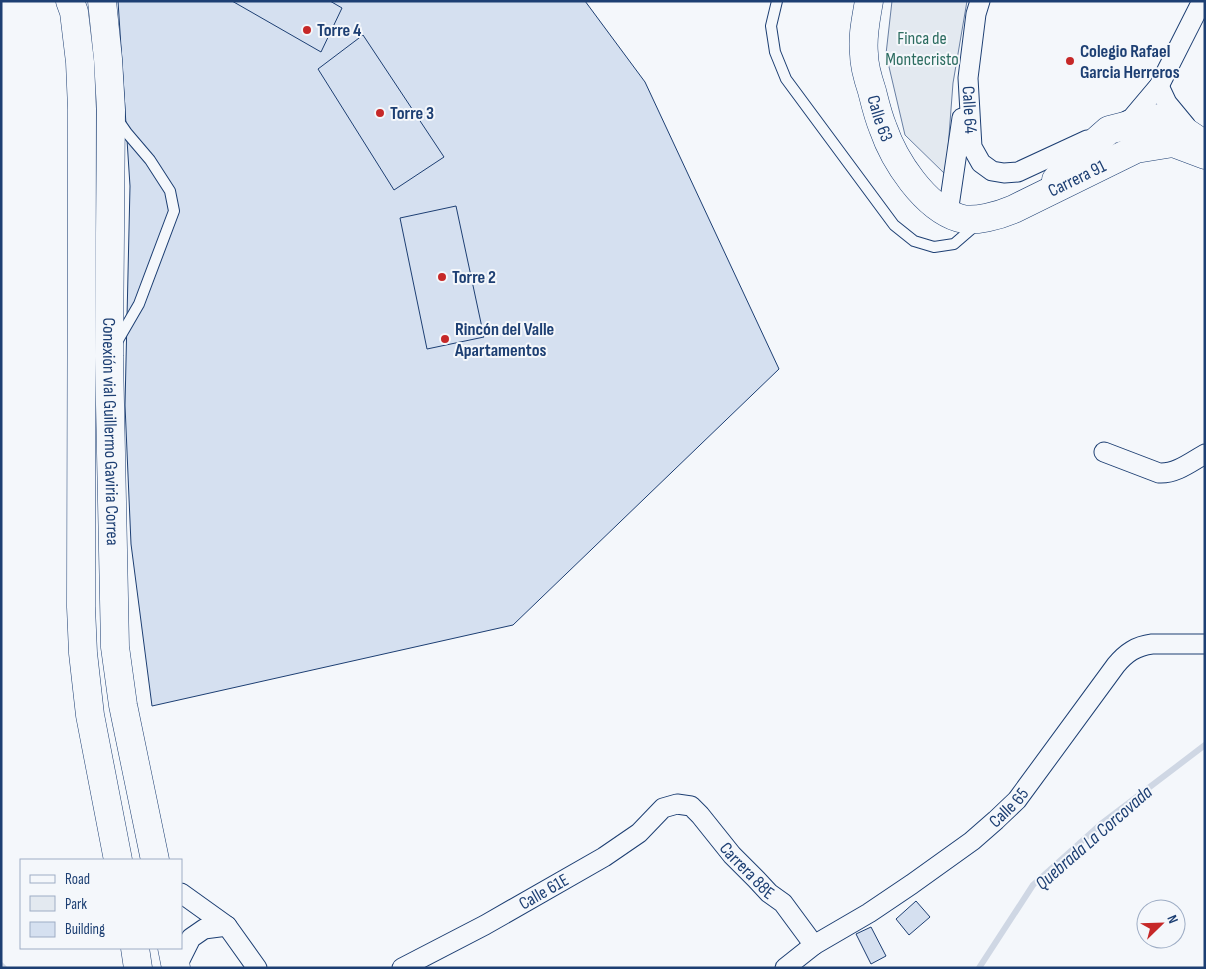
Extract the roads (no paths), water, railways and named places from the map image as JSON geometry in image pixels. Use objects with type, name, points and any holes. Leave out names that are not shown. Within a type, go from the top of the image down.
[{"type":"main road","name":"Conexión vial Guillermo Gaviria Correa","points":[[70,1],[74,12],[80,62],[82,109],[81,607],[83,653],[90,715],[118,859]]},
{"type":"main road","name":"Conexión vial Guillermo Gaviria Correa","points":[[102,1],[111,110],[109,356],[115,647],[123,705],[155,859]]},
{"type":"main road","name":"Calle 63","points":[[869,1],[864,36],[864,55],[868,77],[883,129],[899,161],[913,182],[931,202],[948,213]]},
{"type":"main road","points":[[1046,193],[1067,167],[1110,130],[1152,118],[1161,118],[1203,147]]},
{"type":"main road","name":"Carrera 91","points":[[948,213],[960,219],[969,219],[984,218],[1008,211],[1136,149],[1173,143],[1203,147]]},
{"type":"main road","points":[[135,949],[138,968]]},
{"type":"main road","points":[[172,949],[176,968]]},
{"type":"street","name":"Calle 64","points":[[980,1],[976,14],[968,78],[972,147],[981,162],[992,171],[1004,173],[1018,172],[1110,130]]},
{"type":"street","points":[[1110,130],[1132,118],[1159,86],[1202,1]]},
{"type":"street","points":[[948,213],[968,78]]},
{"type":"street","points":[[1159,86],[1167,104],[1203,147]]},
{"type":"street","points":[[1104,452],[1159,473],[1173,471],[1205,454]]},
{"type":"street","name":"Calle 65","points":[[786,968],[814,945],[869,913],[912,884],[972,841],[1003,813],[1017,800],[1129,651],[1152,644],[1205,644]]},
{"type":"street","name":"Carrera 88E","points":[[677,804],[691,806],[696,810],[732,855],[769,893],[783,903],[814,945]]},
{"type":"street","name":"Calle 61E","points":[[402,968],[485,925],[604,857],[639,833],[663,808],[677,804]]},
{"type":"street","points":[[182,894],[227,926],[256,968]]},
{"type":"street","points":[[176,968],[191,938],[204,929],[227,926]]},
{"type":"lane","points":[[777,1],[771,26],[775,52],[786,79],[894,225],[914,241],[934,247],[954,244],[984,218]]},
{"type":"lane","points":[[109,356],[139,304],[174,211],[170,191],[150,160],[127,133],[111,110]]},
{"type":"waterway","name":"Quebrada La Corcovada","points":[[979,968],[1033,885],[1101,824],[1205,745]]},
{"type":"waterway","points":[[1,965],[4,968]]},
{"type":"place","name":"Torre 4","points":[[307,30]]},
{"type":"place","name":"Colegio Rafael Garcia Herreros","points":[[1070,61]]},
{"type":"place","name":"Torre 3","points":[[380,113]]},
{"type":"place","name":"Torre 2","points":[[442,277]]},
{"type":"place","name":"Rincón del Valle Apartamentos","points":[[445,339]]},
{"type":"park label","name":"Finca de Montecristo","points":[[922,48]]}]
